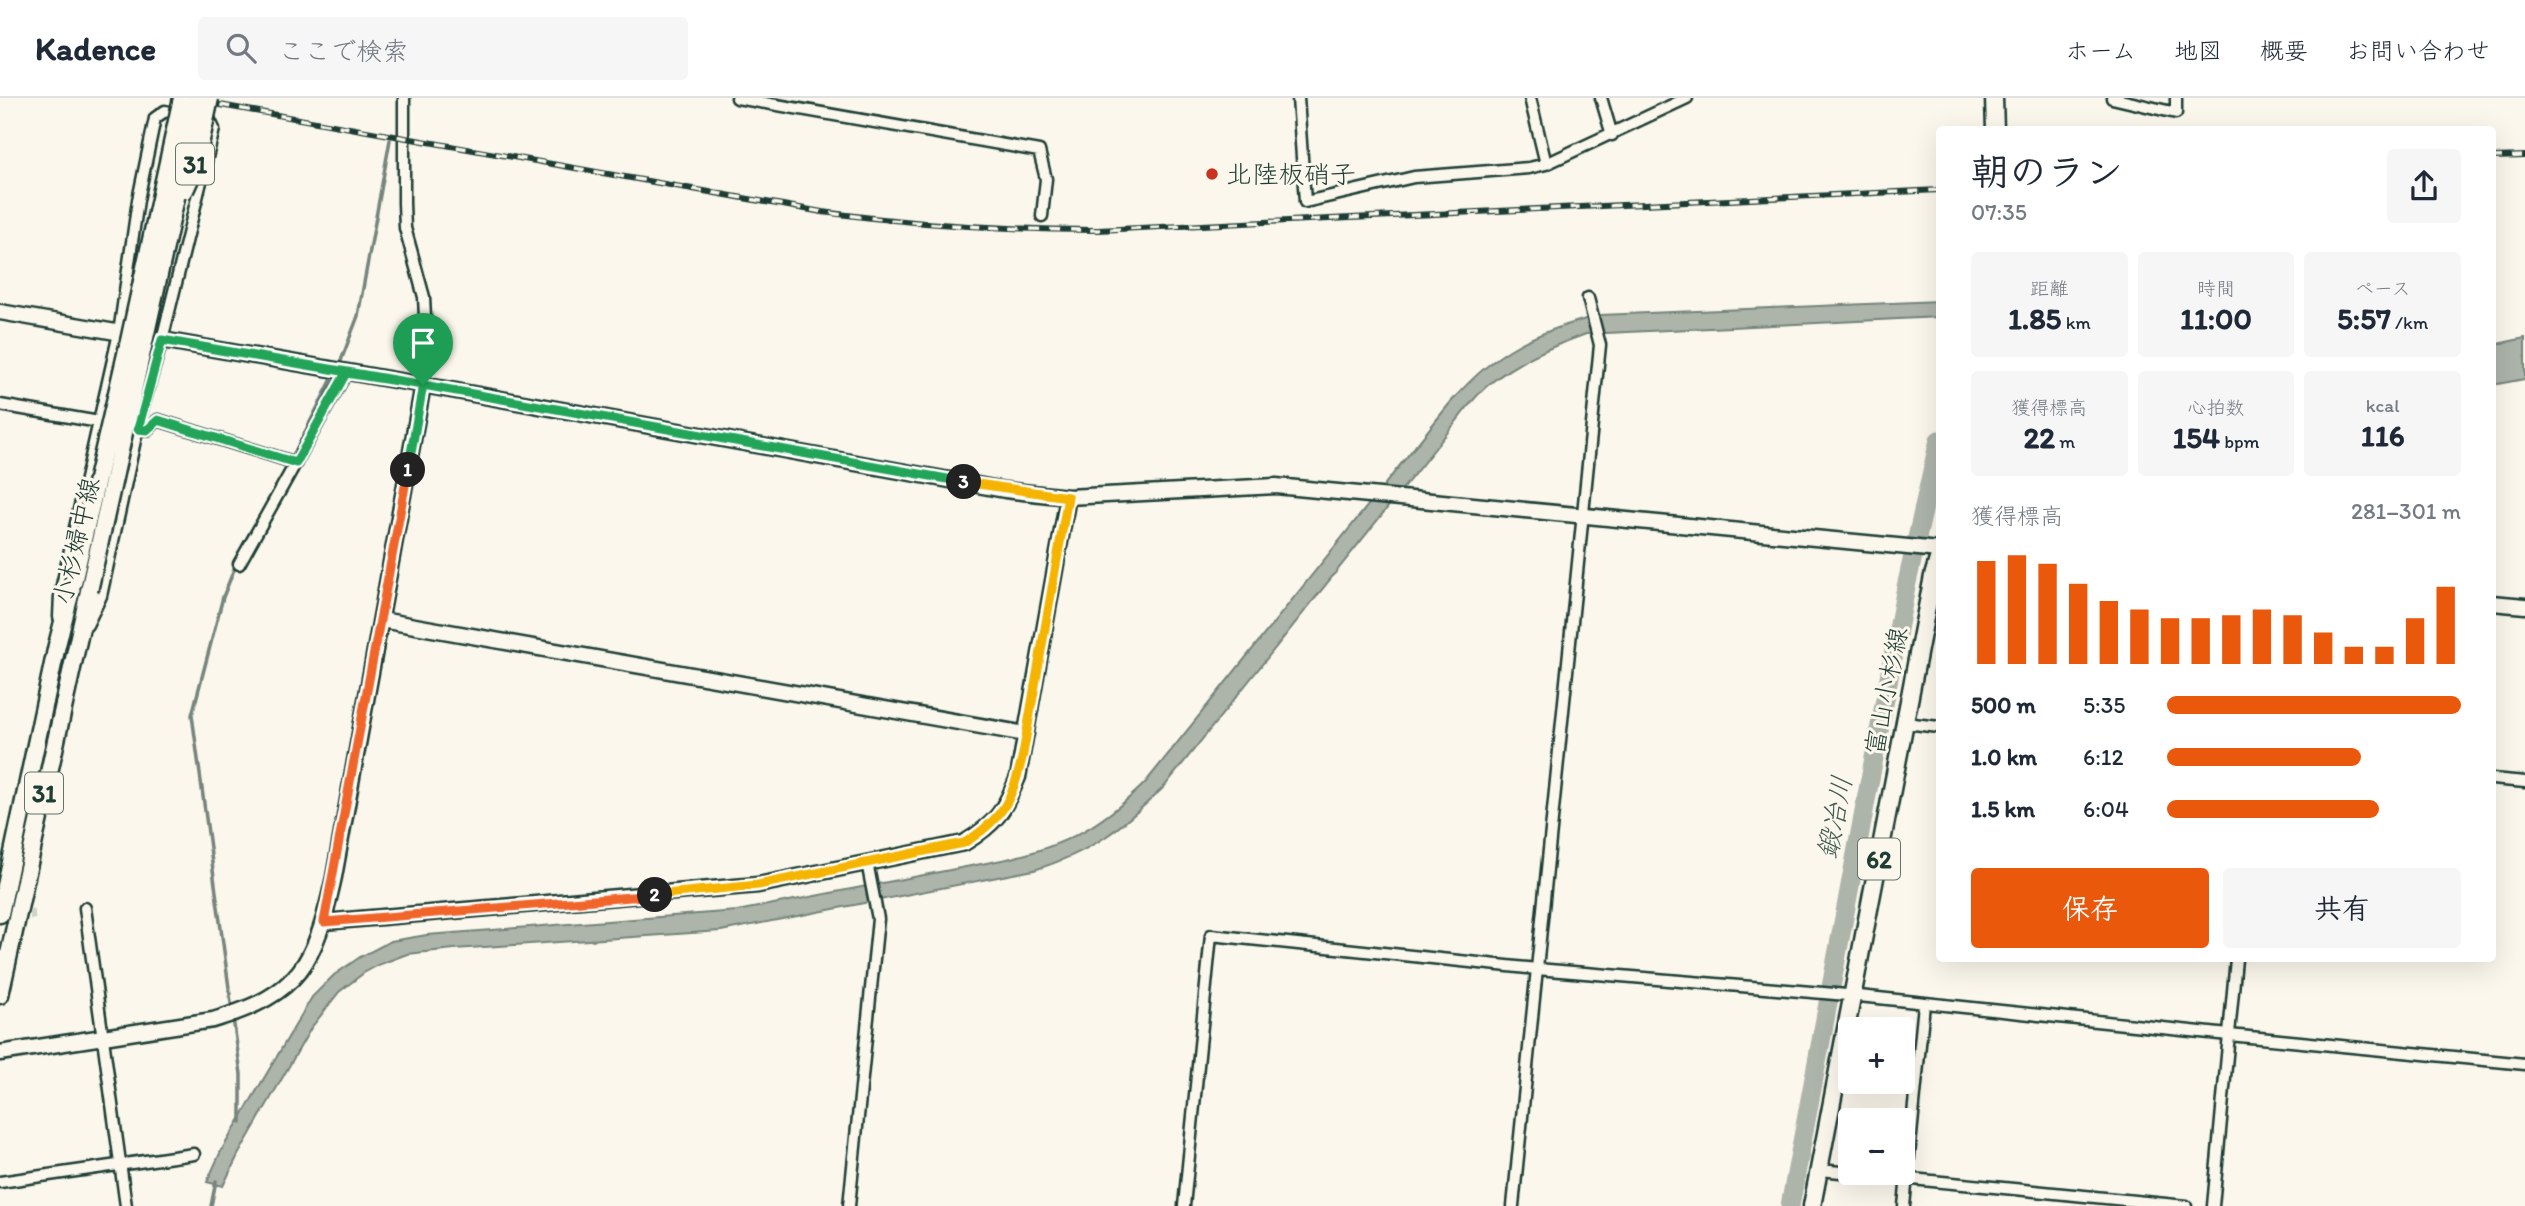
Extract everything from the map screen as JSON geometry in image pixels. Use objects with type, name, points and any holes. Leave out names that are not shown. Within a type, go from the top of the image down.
[{"type":"main road","name":"31","points":[[161,226],[159,153],[171,98]]},
{"type":"main road","name":"小杉婦中線","points":[[0,995],[125,436],[181,98]]},
{"type":"main road","name":"小杉婦中線","points":[[0,914],[57,645],[129,341],[198,98]]},
{"type":"main road","name":"31","points":[[161,226],[195,168],[210,98]]},
{"type":"main road","points":[[1994,98],[1995,126]]},
{"type":"main road","name":"富山小杉線","points":[[1812,1206],[1850,996],[1933,576],[1935,551]]},
{"type":"street","points":[[0,1053],[213,1020],[242,1012],[269,999],[296,976],[312,954],[324,922],[427,359],[424,297],[405,228],[404,98]]},
{"type":"street","points":[[737,98],[1039,151],[1046,179],[1042,215]]},
{"type":"street","points":[[1298,98],[1305,202],[1415,177],[1529,169],[1612,135],[1687,98]]},
{"type":"street","points":[[1530,98],[1546,164]]},
{"type":"street","points":[[1601,98],[1612,135]]},
{"type":"street","points":[[2112,98],[2176,113],[2176,98]]},
{"type":"street","points":[[57,645],[60,594],[119,333],[138,200],[155,118],[165,111],[209,118],[214,129],[138,429],[101,596],[77,648]]},
{"type":"street","points":[[1513,1206],[1583,515],[1598,340],[1588,298]]},
{"type":"street","points":[[0,312],[1005,490],[1068,497],[1276,486],[1900,545],[1935,551]]},
{"type":"street","points":[[239,564],[346,373]]},
{"type":"street","points":[[0,405],[99,422]]},
{"type":"street","points":[[138,429],[147,430],[158,420],[296,463]]},
{"type":"street","points":[[324,922],[758,885],[964,843],[984,831],[1006,808],[1018,777],[1068,497]]},
{"type":"street","points":[[2496,603],[2525,606]]},
{"type":"street","points":[[381,620],[1026,734]]},
{"type":"street","points":[[1905,723],[1936,727]]},
{"type":"street","points":[[2496,779],[2525,782]]},
{"type":"street","points":[[849,1206],[878,919],[867,862]]},
{"type":"street","points":[[85,908],[126,1206]]},
{"type":"street","points":[[1184,1206],[1211,935],[1537,969],[1850,996],[2525,1063]]},
{"type":"street","points":[[2213,1206],[2236,962]]},
{"type":"street","points":[[1914,1108],[1924,1004]]},
{"type":"street","points":[[0,1182],[194,1154]]},
{"type":"street","points":[[1820,1170],[1838,1172]]},
{"type":"street","points":[[1915,1179],[2186,1206]]},
{"type":"street","points":[[1904,1206],[1906,1185]]},
{"type":"shaded area","points":[[1936,301],[1936,317],[1586,334],[1534,355],[1499,376],[1473,400],[1164,787],[1105,838],[1073,855],[1034,870],[721,931],[454,949],[407,954],[378,965],[339,992],[311,1028],[223,1186],[207,1182],[221,1151],[312,997],[334,975],[360,957],[391,941],[427,935],[737,911],[1007,859],[1048,847],[1082,832],[1113,811],[1145,783],[1467,384],[1517,345],[1555,329],[1600,315]]},
{"type":"shaded area","points":[[2525,338],[2525,379],[2496,384],[2496,344]]},
{"type":"waterway","points":[[339,366],[358,316],[390,140]]},
{"type":"waterway","points":[[277,487],[335,373]]},
{"type":"waterway","name":"鍛冶川","points":[[1790,1206],[1906,587],[1936,453]]},
{"type":"waterway","points":[[232,1010],[192,715],[223,597],[237,562]]},
{"type":"waterway","points":[[233,1018],[241,1074],[241,1122]]},
{"type":"waterway","points":[[211,1206],[216,1181]]},
{"type":"tunnel","points":[[0,918],[35,914]]},
{"type":"railway","points":[[181,98],[822,212],[925,223],[1028,229],[1098,230],[1936,190]]},
{"type":"railway","points":[[2496,157],[2525,156]]},
{"type":"place","name":"北陸板硝子","points":[[1212,174]]},
{"type":"route","points":[[423,385],[162,340],[138,429],[147,430],[158,420],[296,463],[346,373],[423,385],[324,922],[758,885],[964,843],[984,831],[1006,808],[1018,777],[1023,754],[1068,497],[1005,490],[423,385]]}]
